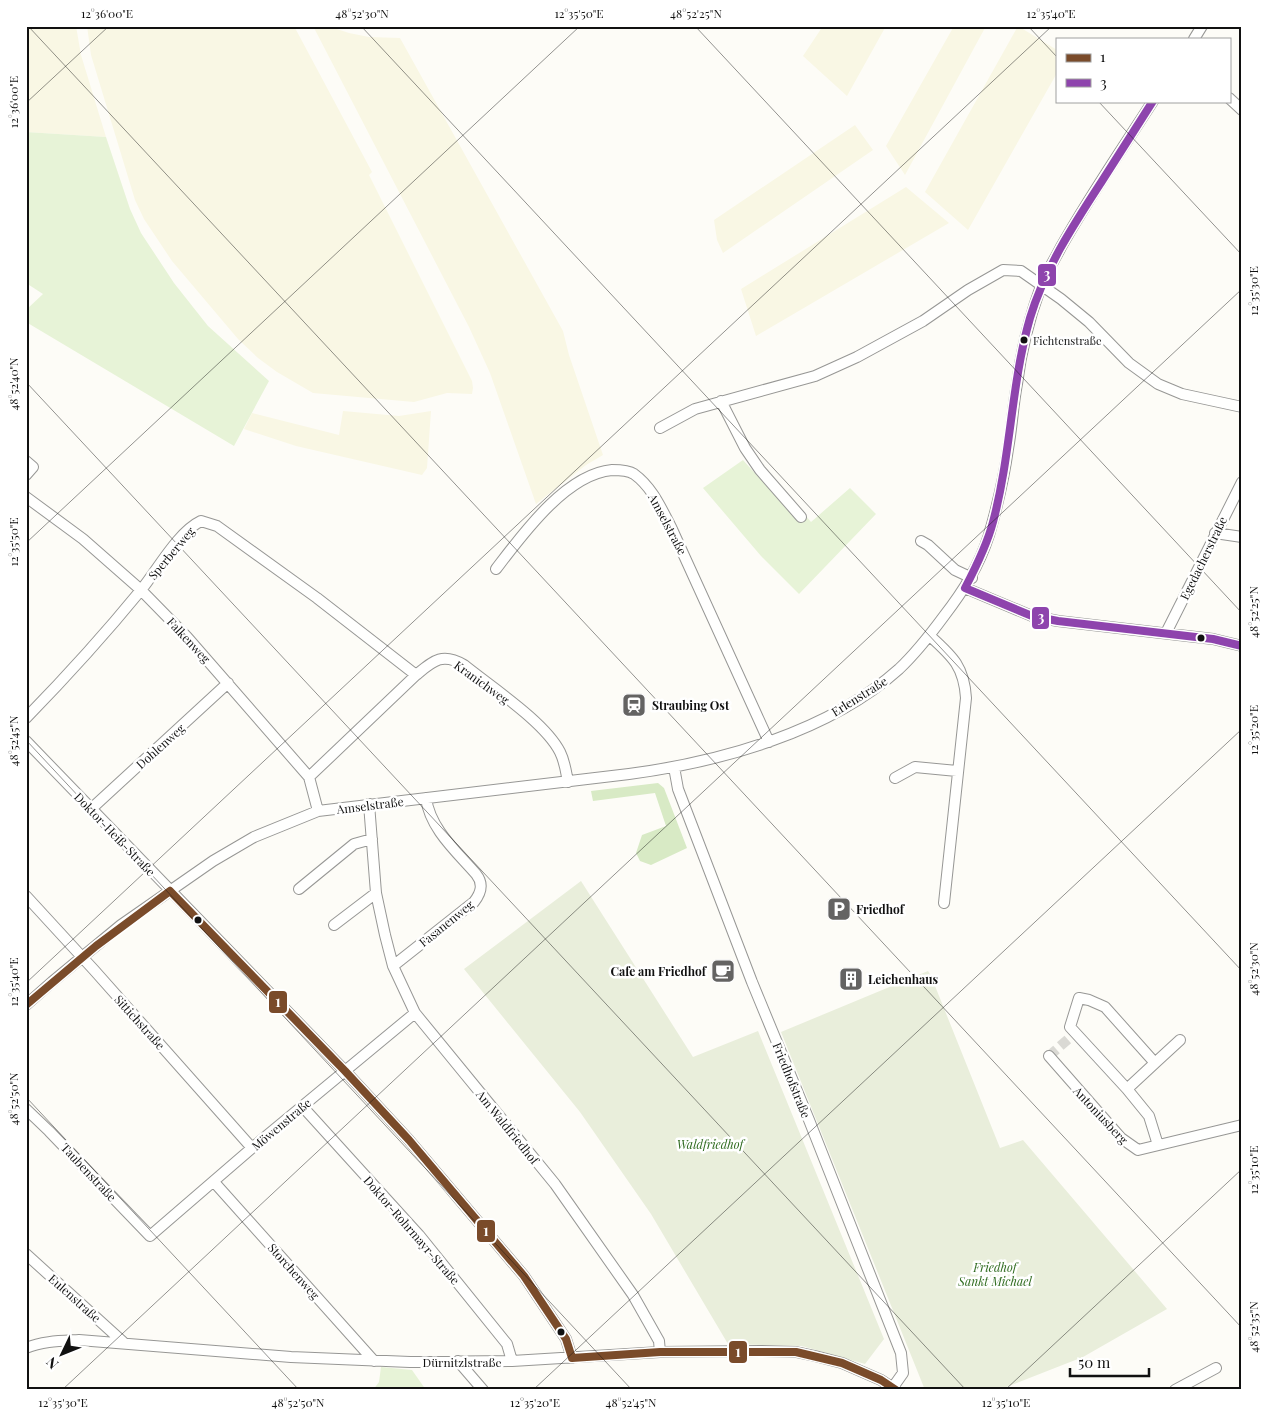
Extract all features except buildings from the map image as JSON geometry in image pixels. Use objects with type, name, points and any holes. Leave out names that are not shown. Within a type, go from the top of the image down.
[{"type":"street","points":[[1195,38],[1202,26]]},
{"type":"street","points":[[1230,99],[1242,110]]},
{"type":"street","name":"Erlenstraße","points":[[773,741],[831,714],[864,695],[891,675],[913,656],[930,636],[972,578],[984,549],[998,499],[1008,448],[1017,381],[1030,319],[1041,285],[1074,224],[1152,102]]},
{"type":"street","points":[[660,428],[696,410],[721,401],[815,376],[857,357],[923,321],[968,290],[1003,270],[1021,271],[1041,285],[1089,322],[1129,362],[1158,384],[1182,394],[1242,407]]},
{"type":"street","points":[[721,401],[745,448],[760,470],[802,517]]},
{"type":"street","name":"Amselstraße","points":[[26,1005],[122,925],[213,861],[254,837],[318,812],[369,804],[568,782],[674,767],[773,741],[671,526],[657,500],[645,484],[632,473],[619,470],[602,471],[587,477],[562,495],[534,521],[496,569]]},
{"type":"street","name":"Egedacherstraße","points":[[1166,634],[1242,482]]},
{"type":"street","name":"Falkenweg","points":[[26,497],[83,539],[141,590],[188,637],[309,777],[318,812]]},
{"type":"street","name":"Sperberweg","points":[[26,718],[83,658],[141,590],[187,530],[201,522],[218,526],[317,598],[416,675]]},
{"type":"street","points":[[1215,533],[1242,538]]},
{"type":"street","points":[[921,542],[928,545],[955,570],[972,578]]},
{"type":"street","points":[[965,588],[1032,616],[1058,621],[1213,639],[1242,646]]},
{"type":"street","points":[[930,636],[949,653],[958,666],[965,682],[966,698],[944,902]]},
{"type":"street","name":"Kranichweg","points":[[309,777],[416,675],[437,660],[447,658],[456,660],[464,665],[544,730],[560,752],[568,782]]},
{"type":"street","name":"Dohlenweg","points":[[91,808],[228,683]]},
{"type":"street","name":"Doktor-Heiß-Straße","points":[[26,741],[409,1140],[524,1276],[566,1339],[572,1358]]},
{"type":"street","name":"Friedhofstraße","points":[[674,767],[678,789],[752,982],[901,1353],[903,1373],[893,1389]]},
{"type":"street","points":[[895,778],[915,767],[957,771]]},
{"type":"street","name":"Fasanenweg","points":[[393,966],[474,902],[481,890],[480,880],[476,874],[436,827],[427,806],[426,798]]},
{"type":"street","name":"Am Waldfriedhof","points":[[369,804],[376,893],[393,966],[415,1014],[555,1184],[633,1295],[659,1341],[660,1352]]},
{"type":"street","points":[[299,889],[354,844],[372,839]]},
{"type":"street","points":[[334,925],[376,893]]},
{"type":"street","name":"Sittichstraße","points":[[26,896],[252,1148]]},
{"type":"street","points":[[1155,1063],[1106,1007],[1099,1003],[1079,998],[1070,1028],[1149,1116],[1158,1145]]},
{"type":"street","name":"Möwenstraße","points":[[150,1236],[302,1106],[415,1014]]},
{"type":"street","points":[[1127,1090],[1180,1040]]},
{"type":"street","name":"Antoniusberg","points":[[1049,1056],[1121,1138],[1131,1147],[1138,1150],[1242,1125]]},
{"type":"street","name":"Doktor-Rohrmayr-Straße","points":[[302,1106],[419,1235],[507,1344],[512,1361]]},
{"type":"street","name":"Taubenstraße","points":[[26,1109],[150,1236]]},
{"type":"street","name":"Storchenweg","points":[[214,1182],[374,1360]]},
{"type":"street","name":"Eulenstraße","points":[[26,1254],[123,1342]]},
{"type":"street","name":"Dürnitzlstraße","points":[[26,1348],[36,1344],[79,1340],[123,1342],[291,1357],[458,1361],[512,1361],[660,1352],[796,1352],[842,1363],[866,1372],[893,1389]]},
{"type":"street","points":[[458,1361],[482,1390]]},
{"type":"street","points":[[1175,1390],[1216,1368]]},
{"type":"shaded area","points":[[26,26],[76,26],[81,55],[106,137],[26,132]]},
{"type":"shaded area","points":[[87,26],[294,26],[372,172],[369,175],[472,381],[472,394],[447,393],[414,402],[313,393],[277,372],[258,358],[238,339],[172,261],[144,219],[135,200],[91,55]]},
{"type":"shaded area","points":[[313,26],[328,26],[369,37],[400,38],[563,331],[569,355],[603,455],[586,465],[536,504],[490,373],[469,327]]},
{"type":"shaded area","points":[[823,26],[886,26],[847,96],[803,56]]},
{"type":"shaded area","points":[[954,26],[986,26],[905,175],[886,146]]},
{"type":"shaded area","points":[[1018,26],[1056,49],[1056,75],[968,230],[925,192]]},
{"type":"shaded area","points":[[855,125],[873,150],[723,253],[717,240],[714,220]]},
{"type":"shaded area","points":[[906,187],[949,223],[756,336],[741,289]]},
{"type":"shaded area","points":[[343,411],[399,416],[431,411],[427,468],[422,475],[296,446],[244,429],[252,413],[339,435]]},
{"type":"green space","points":[[26,132],[106,137],[130,209],[141,233],[174,283],[208,326],[269,381],[234,446],[26,322],[26,310],[43,294],[26,283]]},
{"type":"green space","points":[[743,460],[799,522],[806,516],[811,522],[850,488],[876,514],[799,594],[761,556],[703,488]]},
{"type":"green space","points":[[658,783],[664,788],[687,848],[651,865],[640,861],[636,853],[642,835],[666,826],[655,793],[593,801],[591,791]]},
{"type":"green space","name":"Waldfriedhof","points":[[581,881],[693,1057],[758,1031],[884,1339],[865,1364],[802,1346],[728,1344],[651,1214],[580,1112],[464,969]]},
{"type":"green space","name":"Friedhof Sankt Michael","points":[[928,971],[1000,1148],[1023,1140],[1167,1309],[1083,1357],[999,1390],[925,1390],[781,1032]]},
{"type":"green space","points":[[381,1367],[412,1370],[426,1390],[373,1390],[379,1382]]},
{"type":"tunnel","points":[[1049,1056],[1074,1034]]},
{"type":"transit line","name":"3","points":[[1152,102],[1071,230],[1052,264],[1036,300],[1019,368],[1004,471],[991,531],[965,588],[1032,616],[1058,621],[1213,639],[1242,646]]},
{"type":"transit line","name":"1","points":[[170,891],[345,1071],[409,1140],[524,1276],[566,1339],[572,1358]]},
{"type":"transit line","name":"1","points":[[26,1005],[96,946],[170,891]]},
{"type":"transit line","name":"1","points":[[572,1358],[660,1352],[796,1352],[842,1363],[881,1380],[896,1390]]},
{"type":"place","name":"Fichtenstraße","points":[[1024,340]]},
{"type":"place","name":"Straubing Ost","points":[[634,705]]},
{"type":"place","name":"Friedhof","points":[[839,909]]},
{"type":"place","name":"Cafe am Friedhof","points":[[723,971]]},
{"type":"place","name":"Leichenhaus","points":[[851,979]]}]
